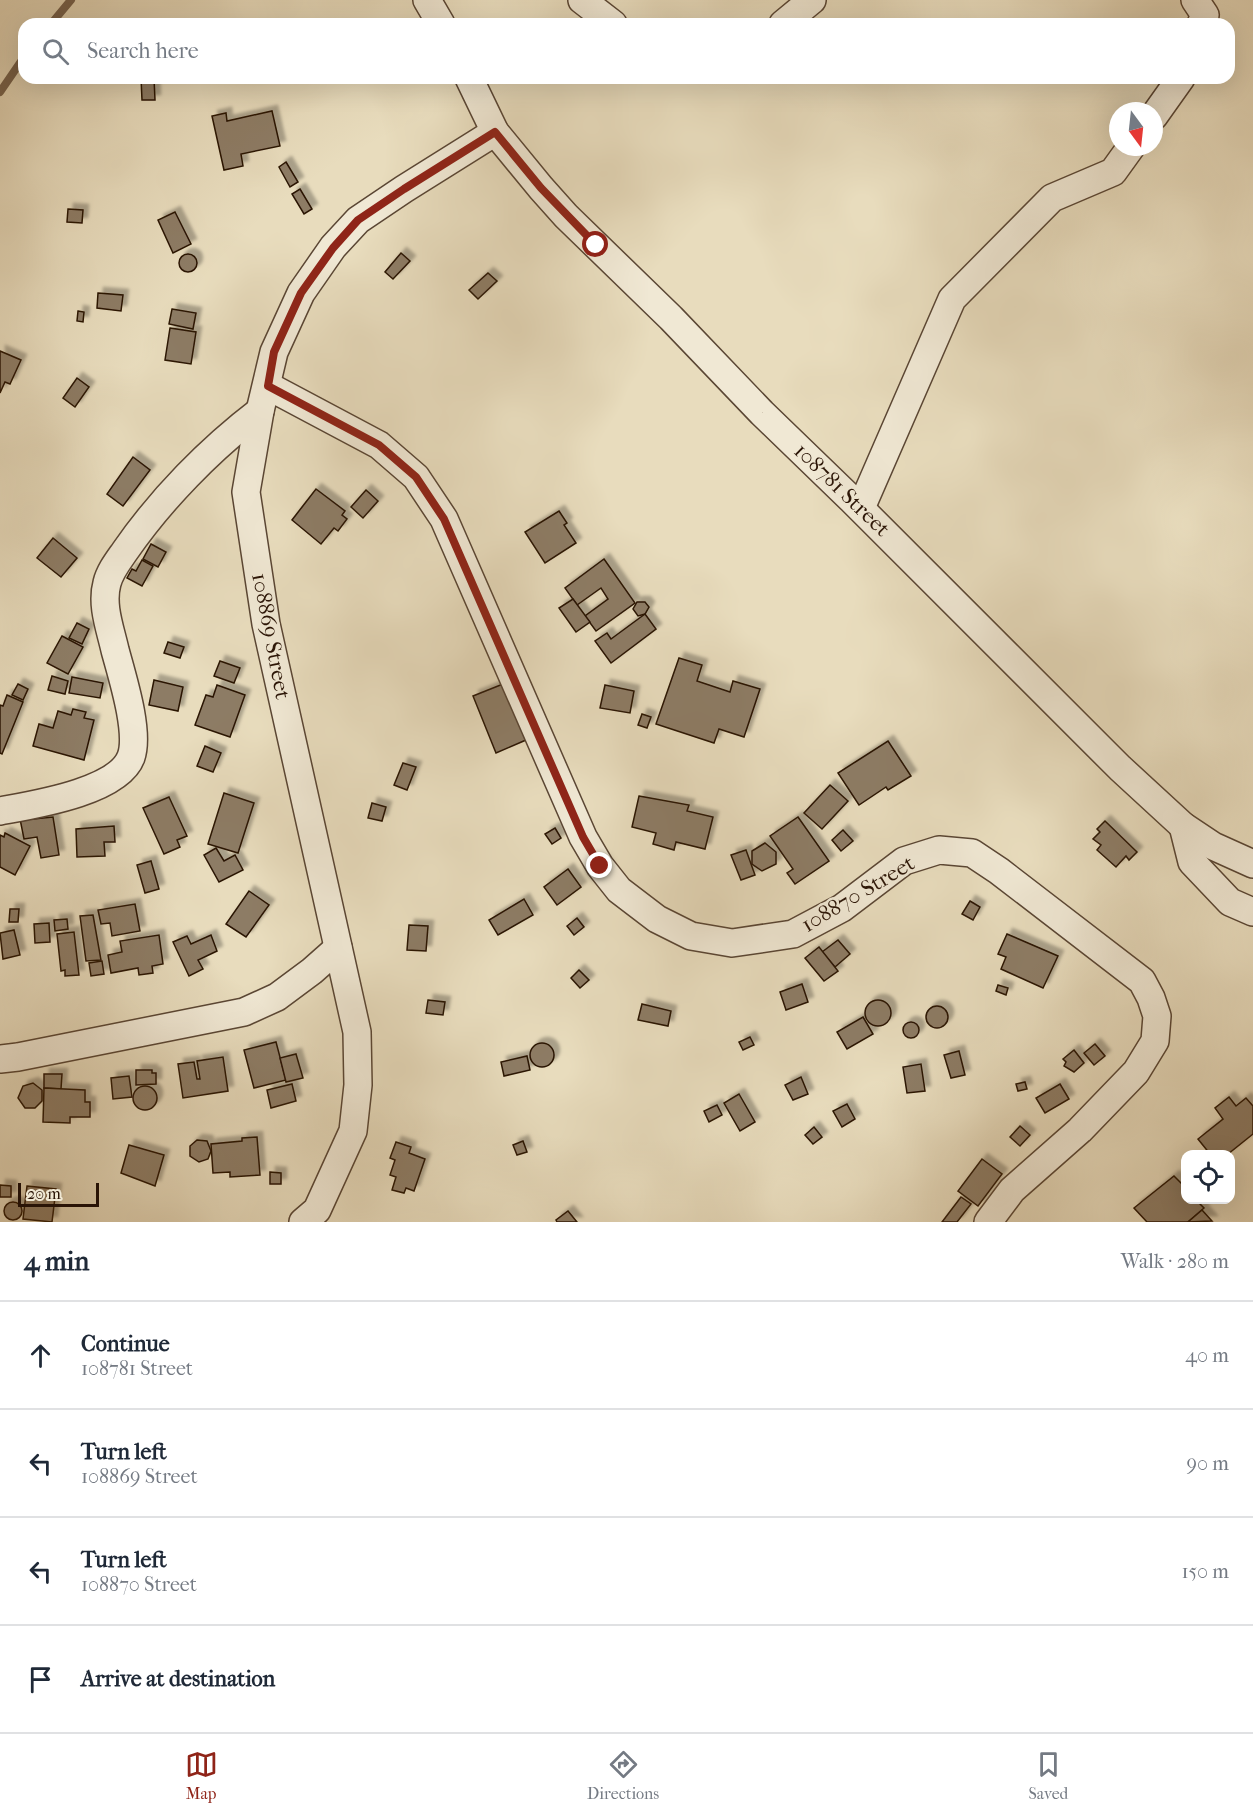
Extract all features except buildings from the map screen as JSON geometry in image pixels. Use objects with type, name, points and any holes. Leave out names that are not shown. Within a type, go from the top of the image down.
[{"type":"street","points":[[427,0],[438,18]]},
{"type":"street","points":[[582,0],[605,18]]},
{"type":"street","points":[[790,18],[812,0]]},
{"type":"street","points":[[1196,0],[1205,15],[1204,18]]},
{"type":"street","name":"108781 Street","points":[[473,84],[495,132],[566,216],[671,318],[762,413],[861,508],[1120,768],[1183,826],[1213,846],[1253,864]]},
{"type":"street","points":[[1163,103],[1177,84]]},
{"type":"street","name":"108869 Street","points":[[303,1222],[317,1210],[353,1131],[358,1085],[357,1032],[266,624],[246,492],[274,352],[301,293],[333,248],[358,220],[495,132]]},
{"type":"street","points":[[861,508],[952,299],[1052,198],[1113,172],[1125,156]]},
{"type":"street","points":[[0,811],[52,802],[103,784],[122,770],[131,758],[133,742],[128,700],[107,618],[105,595],[111,571],[137,533],[199,463],[264,399]]},
{"type":"street","name":"108870 Street","points":[[264,399],[379,445],[416,477],[444,519],[583,837],[600,866],[619,890],[657,919],[691,936],[732,943],[793,934],[842,908],[904,861],[939,850],[972,853],[999,871],[1142,981],[1157,1016],[1155,1041],[1136,1072],[1080,1130],[1012,1190],[988,1222]]},
{"type":"street","points":[[1183,826],[1192,862],[1230,902],[1253,912]]},
{"type":"street","points":[[0,1059],[244,1012],[277,997],[338,948]]},
{"type":"waterway","points":[[56,18],[71,0]]},
{"type":"waterway","points":[[0,92],[18,66]]},
{"type":"route","points":[[596,245],[566,216],[495,132],[358,220],[333,248],[301,293],[274,352],[268,386],[379,445],[416,477],[444,519],[512,670],[583,837],[600,866]]}]
